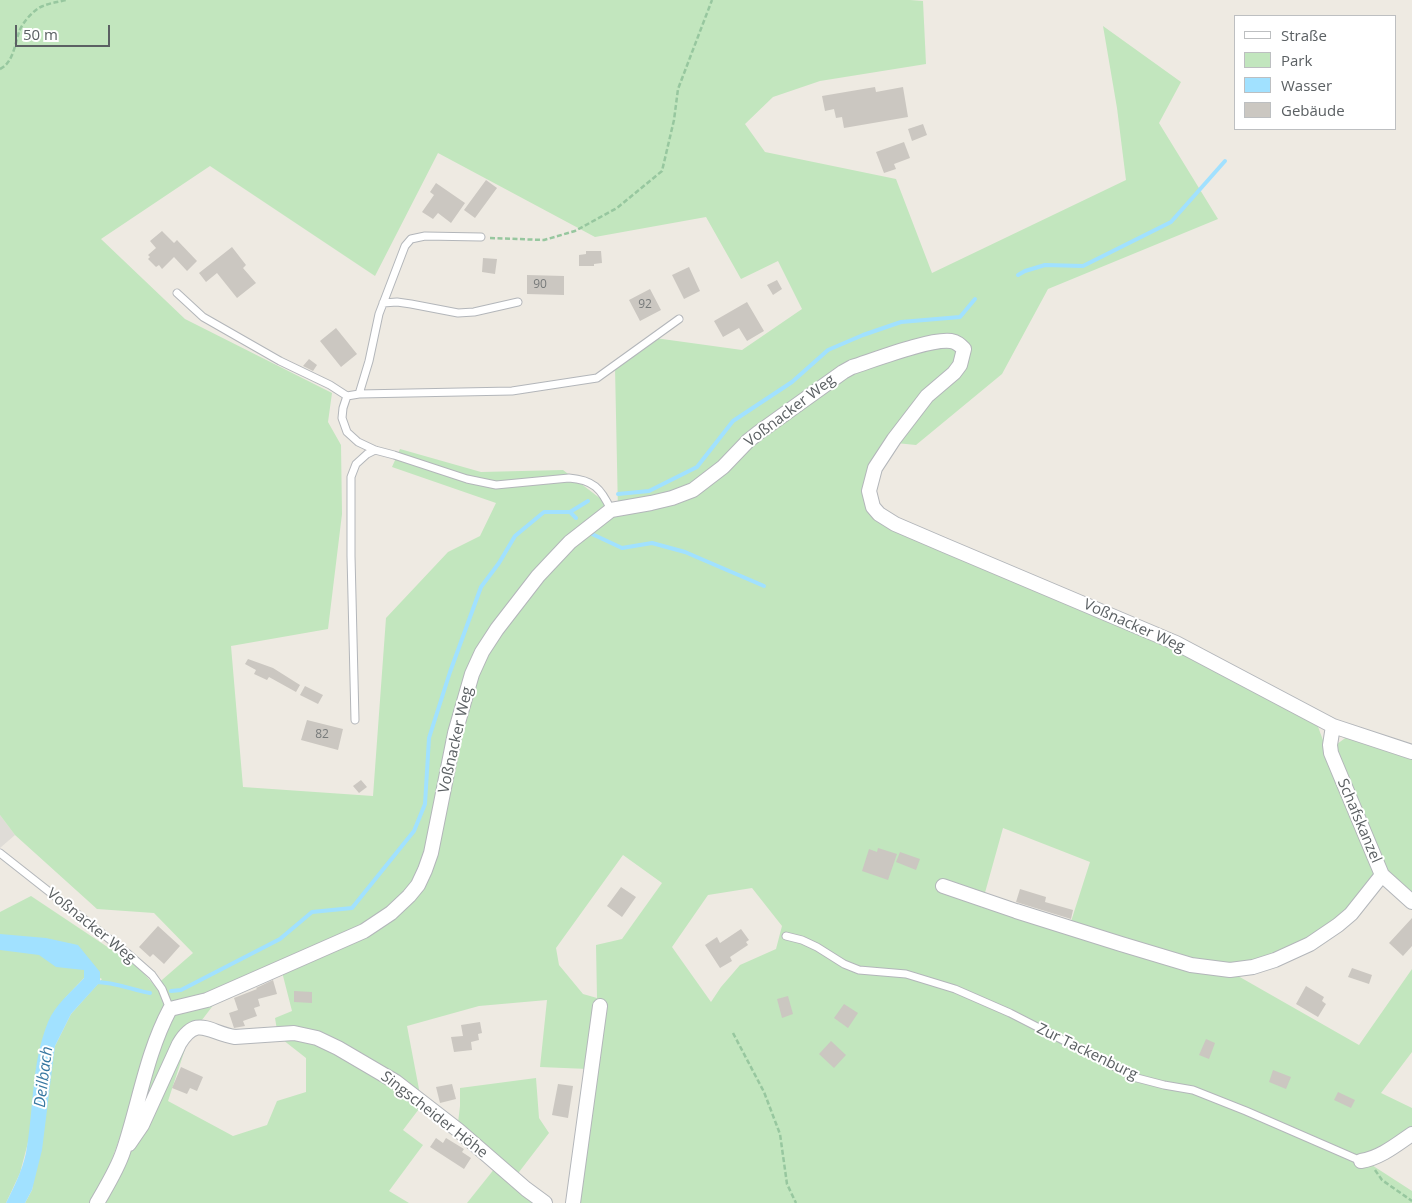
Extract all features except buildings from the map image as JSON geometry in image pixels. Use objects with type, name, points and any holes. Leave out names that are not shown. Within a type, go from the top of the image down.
[{"type":"street","name":"Voßnacker Weg","points":[[170,1010],[207,1000],[364,931],[391,913],[409,896],[418,885],[426,870],[460,715],[472,674],[482,652],[497,629],[553,558],[570,542],[611,510],[672,498],[693,490],[723,468],[758,433],[842,372],[852,367],[933,342],[950,341],[958,343],[964,349],[960,365],[954,373],[927,396],[889,445],[875,468],[869,491],[873,507],[879,514],[895,524],[1176,643],[1333,726]]},
{"type":"street","points":[[1333,726],[1412,752]]},
{"type":"street","name":"Schafskanzel","points":[[1333,726],[1330,745],[1331,753],[1382,875],[1412,902]]},
{"type":"street","points":[[944,886],[1016,911],[1191,965],[1230,970],[1253,967],[1275,960],[1310,944],[1351,914],[1382,875]]},
{"type":"street","points":[[573,1203],[600,1006]]},
{"type":"street","points":[[96,1203],[123,1153],[149,1061],[170,1010]]},
{"type":"street","name":"Singscheider Höhe","points":[[123,1153],[142,1125],[179,1044],[192,1029],[203,1026],[235,1037],[294,1033],[327,1042],[396,1082],[458,1130],[545,1203]]},
{"type":"street","points":[[1366,1160],[1391,1149],[1412,1134]]},
{"type":"lane","points":[[359,394],[370,361],[379,314],[402,252],[411,240],[425,236],[481,237]]},
{"type":"lane","points":[[177,293],[203,317],[280,361],[330,385],[347,396],[359,394],[512,391],[597,378],[679,319]]},
{"type":"lane","points":[[383,303],[404,303],[458,313],[474,312],[518,302]]},
{"type":"lane","points":[[347,396],[342,408],[344,426],[352,438],[375,450],[467,479],[496,486],[569,478],[579,479],[590,482],[598,488],[605,496],[611,510]]},
{"type":"lane","points":[[355,720],[351,477],[356,464],[367,454],[375,450]]},
{"type":"lane","name":"Voßnacker Weg","points":[[0,853],[127,953],[152,975],[162,989],[170,1010]]},
{"type":"lane","name":"Zur Tackenburg","points":[[786,936],[810,944],[844,964],[859,970],[906,974],[956,989],[1010,1013],[1137,1078],[1193,1090],[1366,1160]]},
{"type":"path","points":[[0,69],[9,60],[16,46],[19,30],[24,23],[41,6],[66,0]]},
{"type":"path","points":[[481,237],[533,241],[544,240],[575,231],[617,208],[662,171],[674,120],[678,89],[712,0]]},
{"type":"path","points":[[733,1033],[764,1092],[780,1134],[787,1184],[796,1203]]},
{"type":"path","points":[[1366,1160],[1382,1180],[1412,1201]]},
{"type":"shaded area","points":[[0,815],[15,835],[0,848]]},
{"type":"green space","points":[[0,0],[923,1],[926,64],[820,81],[773,97],[745,124],[765,152],[896,179],[932,273],[1126,180],[1117,108],[1103,26],[1181,82],[1159,123],[1218,219],[1048,289],[1002,374],[916,445],[886,442],[864,484],[877,517],[1182,649],[1317,724],[1344,797],[1376,873],[1354,914],[1238,976],[1359,1045],[1412,969],[1412,1052],[1381,1093],[1412,1108],[1412,1134],[1361,1158],[1412,1191],[1412,1203],[569,1203],[588,1069],[540,1067],[547,1000],[479,1006],[407,1026],[422,1105],[403,1130],[423,1145],[389,1191],[409,1203],[104,1203],[145,1067],[107,1173],[91,1203],[25,1203],[32,1190],[55,1046],[71,1014],[102,979],[84,970],[84,978],[66,997],[20,1173],[6,1203],[0,1203],[0,912],[31,896],[139,968],[155,986],[193,953],[154,913],[97,909],[15,835],[0,815]],"holes":[[[438,153],[595,237],[706,217],[741,279],[778,261],[802,309],[742,350],[655,338],[615,367],[618,512],[563,470],[481,472],[400,449],[392,467],[496,503],[480,536],[448,552],[386,618],[373,796],[243,787],[231,646],[328,629],[342,514],[341,445],[328,422],[332,393],[185,319],[101,239],[210,166],[375,276]],[[1003,828],[1090,862],[1067,934],[981,907]],[[623,855],[662,883],[622,939],[596,945],[597,998],[583,994],[559,965],[556,948]],[[752,888],[782,926],[776,949],[740,965],[711,1002],[672,947],[708,895]],[[281,968],[292,1011],[275,1018],[278,1036],[306,1058],[306,1092],[277,1101],[267,1125],[233,1136],[168,1101],[189,1037],[221,995]]]},
{"type":"green space","points":[[1348,736],[1412,755],[1412,900],[1383,872],[1333,747]]},
{"type":"green space","points":[[536,1078],[539,1118],[549,1133],[516,1176],[551,1203],[467,1203],[495,1168],[458,1123],[460,1088]]},
{"type":"water","name":"Deilbach","points":[[0,934],[46,938],[78,945],[100,972],[100,982],[71,1014],[55,1046],[42,1150],[32,1190],[25,1203],[6,1203],[20,1173],[26,1153],[36,1071],[43,1038],[51,1016],[64,998],[84,978],[84,970],[56,967],[39,955],[0,950]]},
{"type":"waterway","points":[[1018,275],[1045,265],[1083,266],[1171,222],[1225,161]]},
{"type":"waterway","points":[[618,494],[649,491],[697,467],[733,421],[792,382],[828,350],[901,322],[960,317],[975,299]]},
{"type":"waterway","points":[[171,991],[181,990],[280,939],[312,912],[352,908],[414,831],[425,804],[429,738],[450,672],[481,587],[499,563],[515,536],[544,512],[570,512],[588,501]]},
{"type":"waterway","points":[[570,512],[576,518]]},
{"type":"waterway","points":[[592,534],[622,548],[652,543],[685,552],[764,586]]},
{"type":"waterway","points":[[96,982],[150,993]]}]
